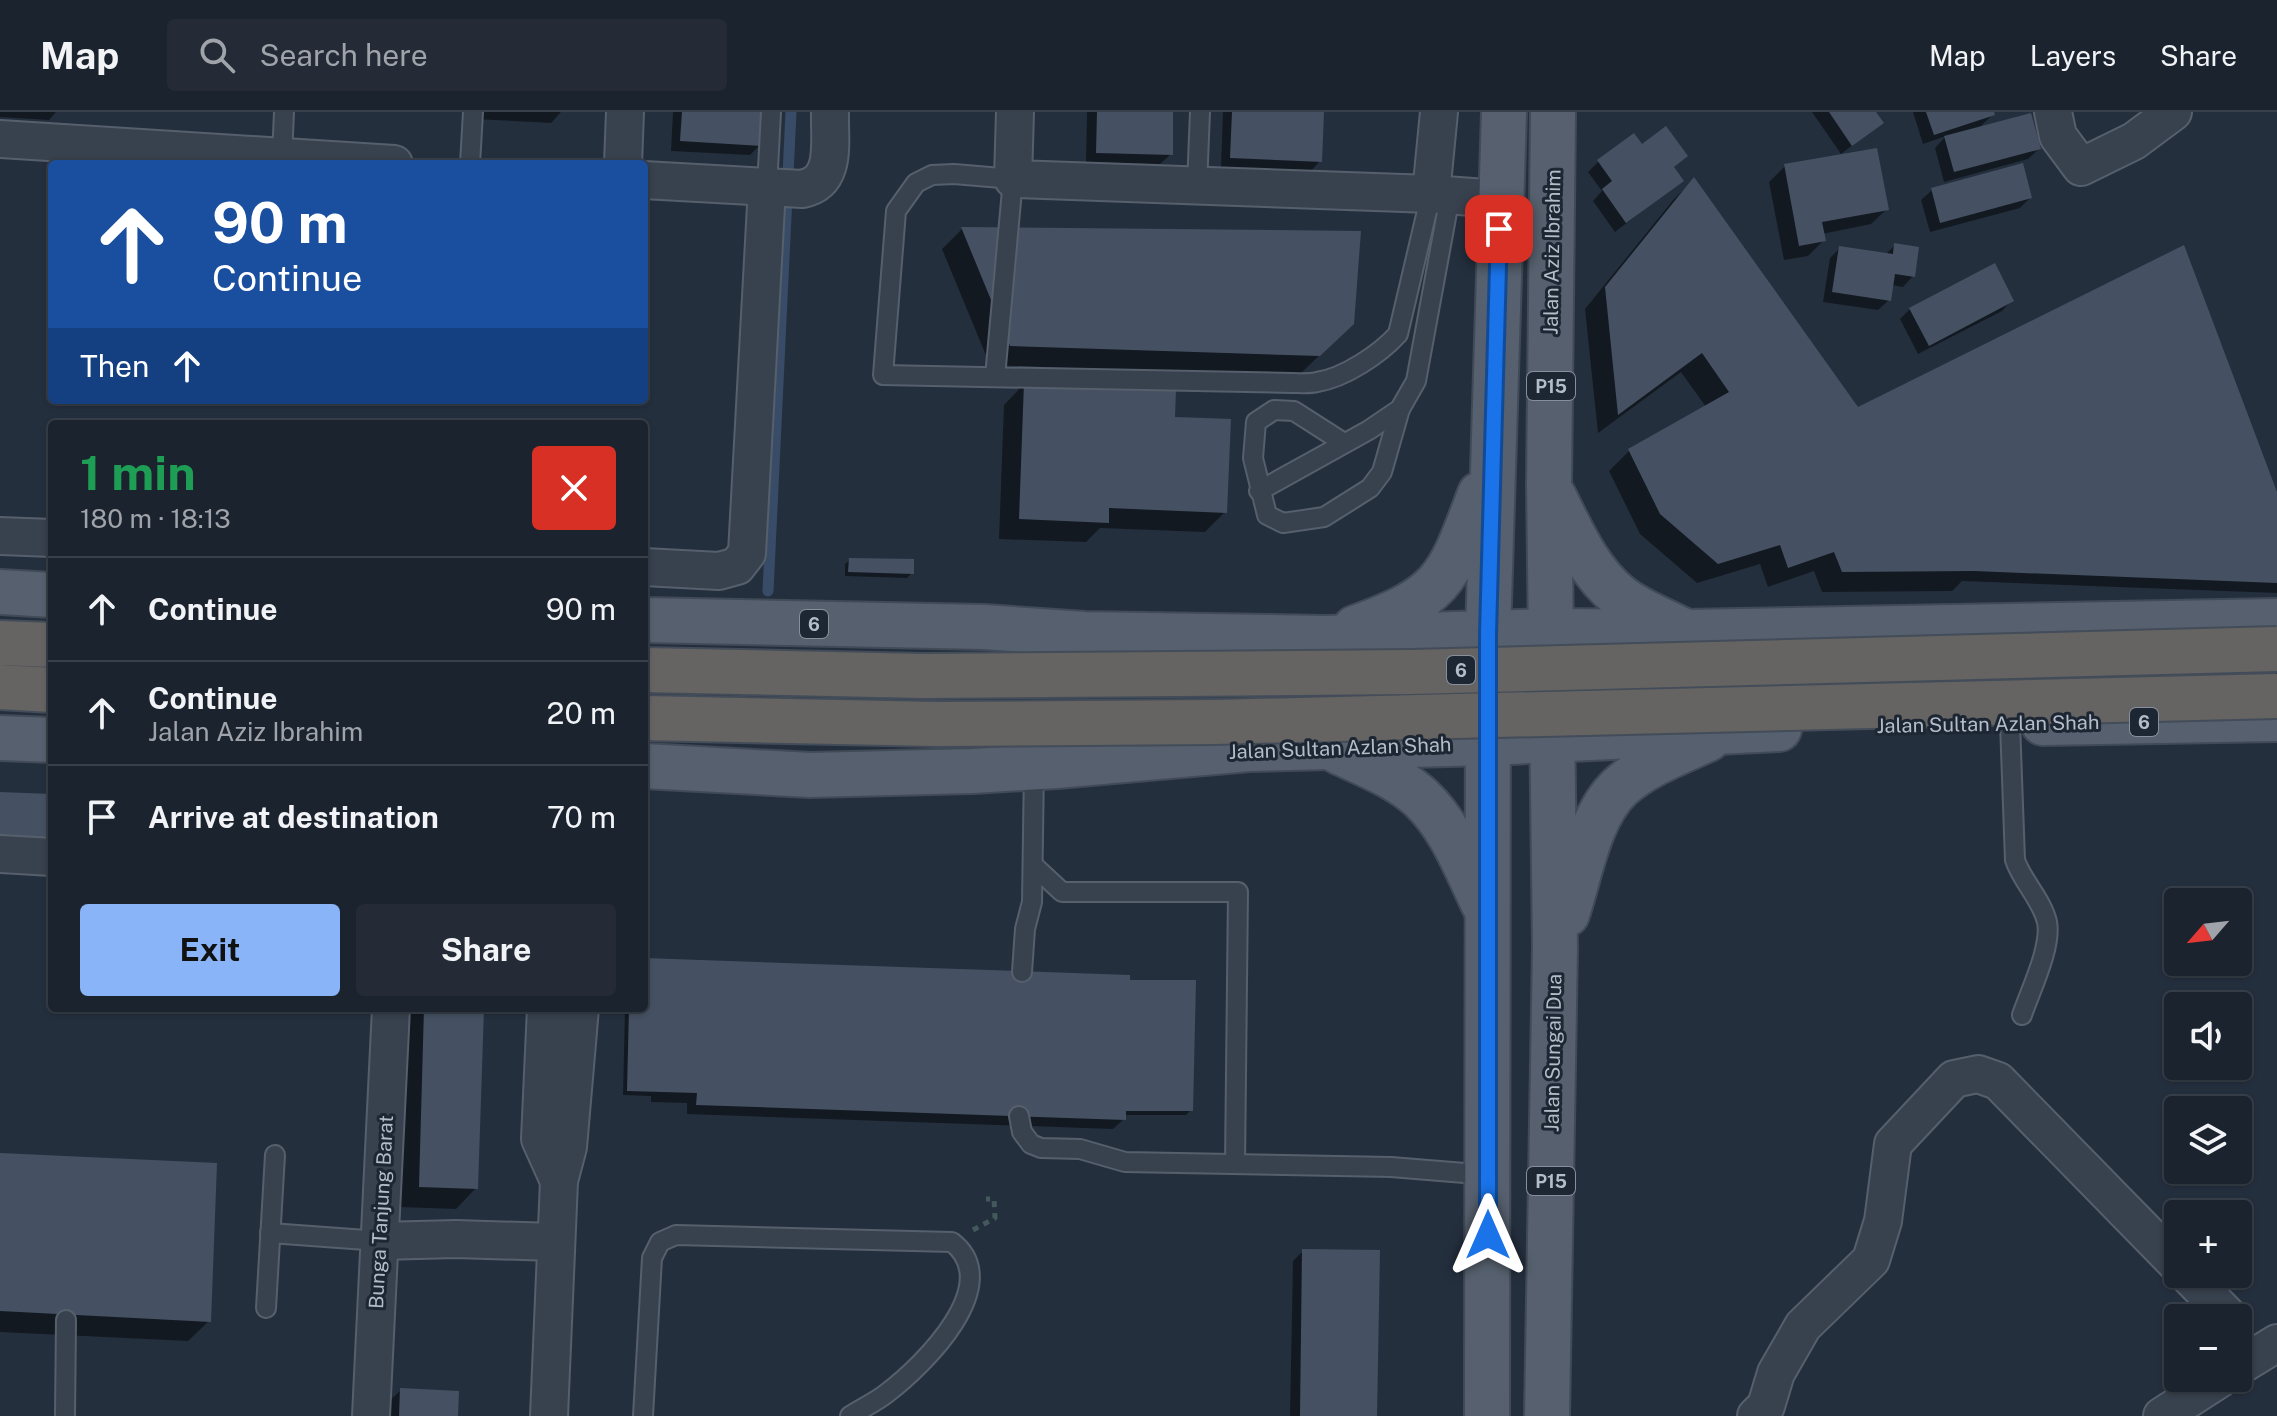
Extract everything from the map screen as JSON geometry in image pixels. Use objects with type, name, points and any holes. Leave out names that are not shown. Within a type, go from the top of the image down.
[{"type":"highway","points":[[0,643],[48,645]]},
{"type":"highway","name":"6","points":[[648,670],[922,676],[1381,672],[2277,649]]},
{"type":"highway","points":[[0,687],[48,690]]},
{"type":"highway","name":"Jalan Sultan Azlan Shah","points":[[648,718],[938,724],[1199,722],[2277,696]]},
{"type":"main road","points":[[1487,1416],[1488,634],[1504,112]]},
{"type":"main road","name":"Jalan Aziz Ibrahim","points":[[1551,631],[1549,485],[1553,112]]},
{"type":"main road","points":[[1326,638],[1394,614],[1426,597],[1444,577],[1455,558],[1492,463]]},
{"type":"main road","points":[[1549,485],[1578,544],[1596,572],[1619,596],[1686,632]]},
{"type":"main road","points":[[0,592],[48,595]]},
{"type":"main road","name":"6","points":[[648,620],[1326,638],[1551,631],[1686,632],[2277,621]]},
{"type":"main road","points":[[973,771],[1020,735],[1030,716],[1032,689],[1023,665],[984,627]]},
{"type":"main road","name":"P15","points":[[1551,631],[1553,739]]},
{"type":"main road","name":"Jalan Sultan Azlan Shah","points":[[648,766],[810,775],[973,771],[1249,749],[1332,749],[1724,731],[2277,719]]},
{"type":"main road","points":[[1555,947],[1594,827],[1605,804],[1620,787],[1644,770],[1724,731]]},
{"type":"main road","points":[[0,738],[48,740]]},
{"type":"main road","name":"Jalan Sungai Dua","points":[[1547,1416],[1555,947],[1553,739]]},
{"type":"main road","points":[[1332,749],[1392,777],[1420,797],[1442,822],[1488,914]]},
{"type":"street","points":[[623,160],[625,112]]},
{"type":"street","points":[[648,180],[813,187],[828,169],[830,112]]},
{"type":"street","points":[[1015,112],[1013,179],[1500,199]]},
{"type":"street","points":[[1439,112],[1441,195]]},
{"type":"street","points":[[2053,112],[2058,136],[2081,167],[2134,141],[2173,112]]},
{"type":"street","points":[[0,139],[330,160]]},
{"type":"street","points":[[648,567],[719,571],[737,566],[747,553],[785,188]]},
{"type":"street","points":[[0,536],[48,538]]},
{"type":"street","points":[[0,854],[48,857]]},
{"type":"street","name":"Bunga Tanjung Barat","points":[[371,1416],[391,1012]]},
{"type":"street","points":[[546,1012],[540,1139],[559,1181]]},
{"type":"street","points":[[549,1416],[554,1242],[559,1181],[568,1147],[580,1012]]},
{"type":"street","points":[[1756,1416],[1766,1406],[1776,1373],[1803,1326],[1871,1260],[1883,1221],[1893,1144],[1954,1079],[1978,1074],[1998,1081],[2164,1251]]},
{"type":"street","points":[[380,1241],[456,1239],[554,1242]]},
{"type":"street","points":[[2201,1288],[2216,1304]]},
{"type":"street","points":[[2162,1416],[2199,1392]]},
{"type":"lane","points":[[282,157],[284,112]]},
{"type":"lane","points":[[470,160],[473,112]]},
{"type":"lane","points":[[771,112],[785,188]]},
{"type":"lane","points":[[1197,186],[1200,112]]},
{"type":"lane","points":[[995,377],[1013,179],[932,175],[916,183],[896,211],[883,375],[995,377],[1319,382],[1353,368],[1384,349],[1398,334],[1441,195]]},
{"type":"lane","points":[[1344,443],[1294,411],[1274,410],[1256,422],[1253,458],[1267,515],[1283,523],[1324,517],[1370,488],[1382,472],[1400,409],[1416,381],[1441,195]]},
{"type":"lane","points":[[1259,491],[1400,409]]},
{"type":"lane","points":[[2010,723],[2015,860],[2020,876],[2046,921],[2048,938],[2022,1015]]},
{"type":"lane","points":[[1022,972],[1025,929],[1032,902],[1034,767]]},
{"type":"lane","points":[[1033,865],[1062,892],[1238,892],[1235,1164]]},
{"type":"lane","points":[[1019,1116],[1022,1132],[1031,1144],[1041,1148],[1080,1149],[1125,1162],[1391,1167],[1489,1175]]},
{"type":"lane","points":[[266,1308],[275,1155]]},
{"type":"lane","points":[[270,1233],[380,1241]]},
{"type":"lane","points":[[643,1416],[652,1258],[660,1242],[676,1235],[952,1242],[962,1250],[970,1265],[971,1282],[955,1319],[943,1338],[919,1364],[887,1393],[850,1416]]},
{"type":"lane","points":[[65,1416],[66,1320]]},
{"type":"path","points":[[952,1242],[995,1218],[994,1199],[986,1199]]},
{"type":"building","points":[[682,112],[764,112],[762,146],[680,141]]},
{"type":"building","points":[[1097,112],[1173,112],[1173,155],[1096,153]]},
{"type":"building","points":[[1232,112],[1324,112],[1322,162],[1230,158]]},
{"type":"building","points":[[1829,112],[1876,112],[1884,123],[1852,146]]},
{"type":"building","points":[[1926,112],[1994,112],[1995,115],[1934,135]]},
{"type":"building","points":[[2031,113],[2041,149],[1954,172],[1944,136]]},
{"type":"building","points":[[1666,126],[1688,156],[1674,167],[1684,181],[1626,223],[1602,189],[1612,181],[1597,160],[1634,133],[1642,144]]},
{"type":"building","points":[[1877,148],[1889,210],[1822,222],[1826,241],[1799,246],[1784,164]]},
{"type":"building","points":[[2023,163],[2032,198],[1940,223],[1931,188]]},
{"type":"building","points":[[1694,177],[1858,407],[2184,245],[2277,492],[2277,583],[1974,571],[1842,572],[1834,552],[1788,568],[1780,545],[1718,564],[1660,514],[1628,449],[1729,392],[1702,353],[1618,415],[1605,287]]},
{"type":"building","points":[[961,227],[1361,231],[1354,324],[1320,356],[1010,346]]},
{"type":"building","points":[[1894,243],[1919,247],[1915,277],[1895,274],[1891,301],[1832,292],[1839,246],[1893,254]]},
{"type":"building","points":[[1995,263],[2014,301],[1929,346],[1909,308]]},
{"type":"building","points":[[1024,382],[1176,388],[1175,417],[1231,419],[1227,513],[1109,508],[1109,523],[1019,519]]},
{"type":"building","points":[[849,558],[914,559],[914,574],[848,572]]},
{"type":"building","points":[[0,792],[48,794],[48,839],[0,837]]},
{"type":"building","points":[[648,958],[1130,975],[1130,980],[1196,980],[1193,1111],[1126,1111],[1126,1120],[696,1105],[697,1093],[627,1091],[629,1012],[648,1012]]},
{"type":"building","points":[[424,1012],[484,1012],[478,1189],[419,1187]]},
{"type":"building","points":[[0,1153],[217,1163],[211,1322],[0,1311]]},
{"type":"building","points":[[1302,1249],[1380,1250],[1377,1416],[1300,1416]]},
{"type":"building","points":[[400,1388],[459,1391],[458,1416],[399,1416]]},
{"type":"waterway","points":[[768,591],[791,112]]},
{"type":"route","points":[[1488,1235],[1488,634],[1499,229]]}]
